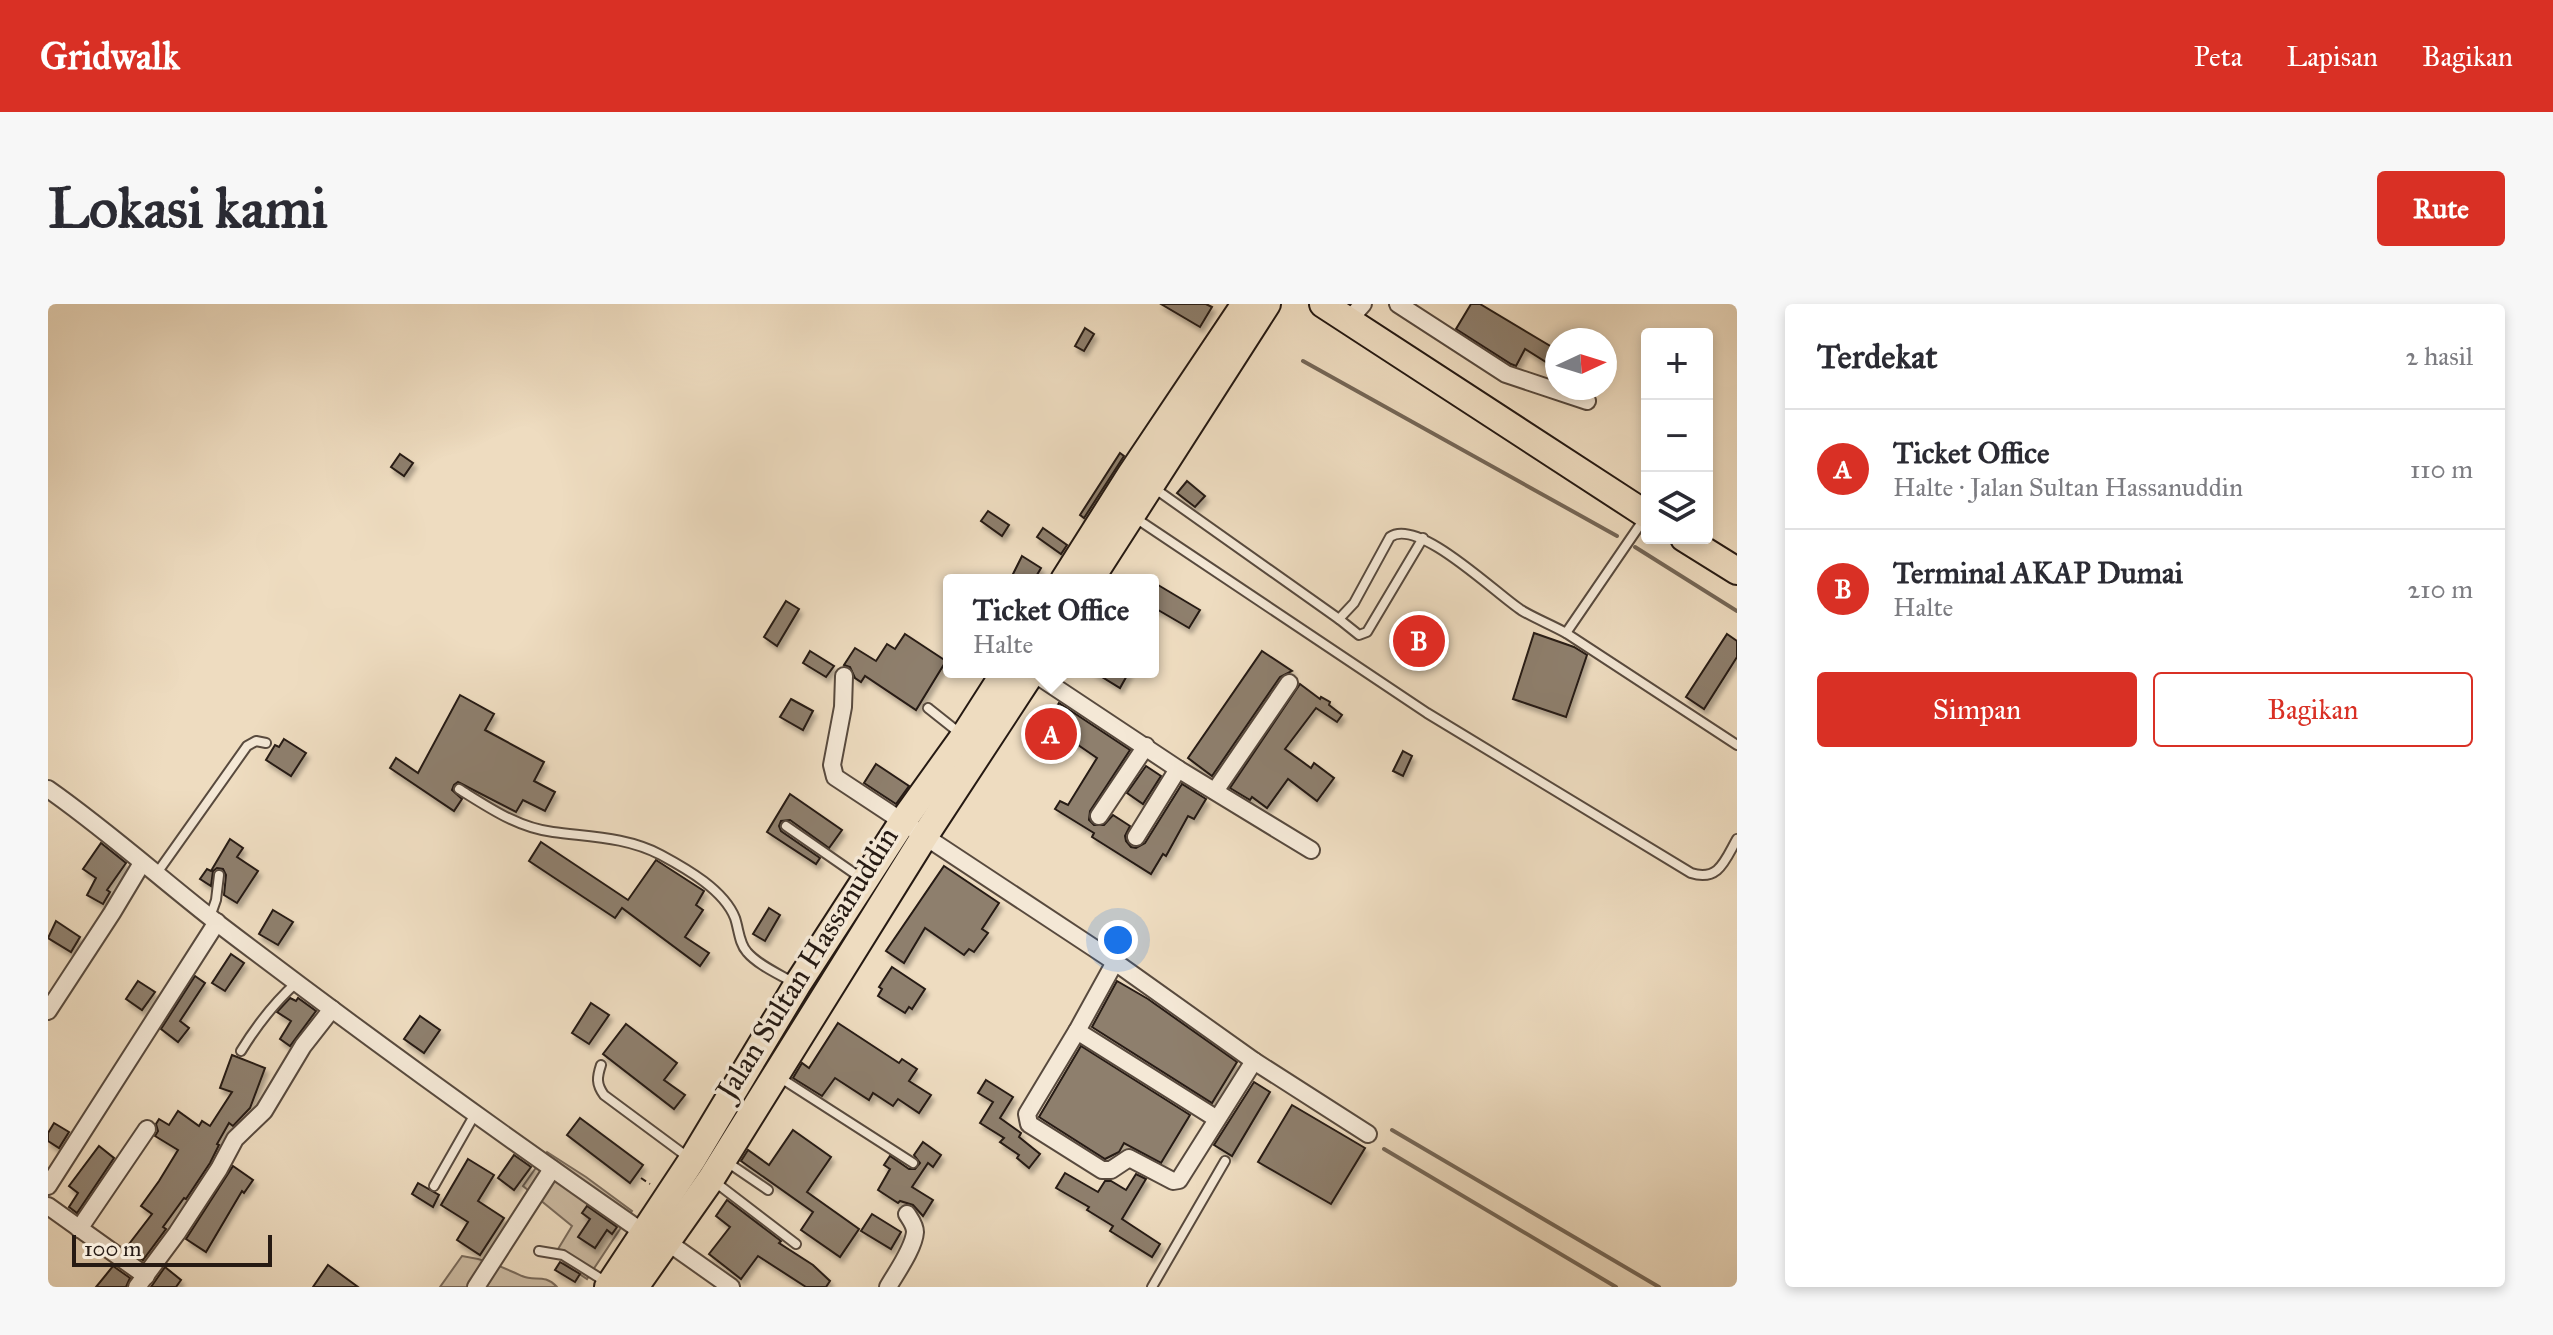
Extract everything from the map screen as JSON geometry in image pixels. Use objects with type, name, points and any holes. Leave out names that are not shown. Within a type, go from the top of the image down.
[{"type":"main road","points":[[1069,574],[1122,510],[1245,304]]},
{"type":"main road","points":[[1141,480],[1267,304]]},
{"type":"main road","points":[[1323,304],[1356,313],[1641,511]]},
{"type":"main road","points":[[1093,574],[1122,510]]},
{"type":"main road","points":[[1694,544],[1737,571]]},
{"type":"main road","name":"Jalan Sultan Hassanuddin","points":[[655,1237],[692,1160],[797,985],[903,821],[1001,678]]},
{"type":"main road","name":"Jalan Sultan Hassanuddin","points":[[618,1286],[655,1237],[717,1169],[924,837],[1028,678]]},
{"type":"street","points":[[1398,304],[1506,374],[1587,401]]},
{"type":"street","points":[[844,676],[843,707],[832,773],[1115,962],[1254,1061],[1368,1134]]},
{"type":"street","points":[[1041,678],[1178,769],[1311,850]]},
{"type":"street","points":[[1215,791],[1289,683]]},
{"type":"street","points":[[1099,816],[1146,746]]},
{"type":"street","points":[[1136,837],[1178,769]]},
{"type":"street","points":[[48,789],[214,920],[475,1114],[552,1169],[731,1287]]},
{"type":"street","points":[[48,1011],[142,863]]},
{"type":"street","points":[[48,1186],[214,920]]},
{"type":"street","points":[[1115,962],[1027,1114],[1029,1124],[1102,1170],[1111,1170],[1129,1158],[1177,1181],[1182,1178],[1254,1061]]},
{"type":"street","points":[[48,1206],[142,1281],[202,1195],[235,1139],[264,1111],[303,1046],[332,1009]]},
{"type":"street","points":[[1077,1031],[1217,1119]]},
{"type":"street","points":[[79,1229],[147,1129]]},
{"type":"street","points":[[476,1287],[552,1169]]},
{"type":"street","points":[[888,1287],[904,1261],[915,1233],[907,1214]]},
{"type":"lane","points":[[1141,480],[1359,635],[1367,632],[1423,538]]},
{"type":"lane","points":[[1122,510],[1427,713],[1691,873],[1711,876],[1737,839]]},
{"type":"lane","points":[[1566,633],[1641,524]]},
{"type":"lane","points":[[1339,619],[1354,603],[1390,537],[1401,532],[1423,538],[1521,610],[1566,633],[1737,745]]},
{"type":"lane","points":[[928,708],[964,736]]},
{"type":"lane","points":[[156,874],[247,746],[256,741],[266,743]]},
{"type":"lane","points":[[459,789],[510,819],[531,827],[631,843],[660,854],[724,899],[748,953],[797,985]]},
{"type":"lane","points":[[786,826],[866,881]]},
{"type":"lane","points":[[214,920],[219,875]]},
{"type":"lane","points":[[241,1051],[258,1023],[296,982]]},
{"type":"lane","points":[[601,1065],[597,1079],[604,1095],[692,1160]]},
{"type":"lane","points":[[775,1074],[913,1163]]},
{"type":"lane","points":[[434,1186],[475,1114]]},
{"type":"lane","points":[[1152,1287],[1225,1161]]},
{"type":"lane","points":[[717,1169],[768,1190]]},
{"type":"lane","points":[[717,1169],[796,1244]]},
{"type":"lane","points":[[539,1251],[563,1255],[618,1286]]},
{"type":"shaded area","points":[[547,1152],[632,1211],[587,1279],[555,1254],[572,1226],[523,1186]]},
{"type":"shaded area","points":[[462,1256],[486,1261],[527,1278],[548,1280],[557,1287],[440,1287]]},
{"type":"building","points":[[1161,304],[1206,304],[1212,307],[1200,327]]},
{"type":"building","points":[[1471,304],[1480,304],[1545,343],[1545,362],[1525,349],[1516,366],[1456,329]]},
{"type":"building","points":[[1085,328],[1094,334],[1084,351],[1075,346]]},
{"type":"building","points":[[1120,453],[1124,456],[1084,518],[1080,515]]},
{"type":"building","points":[[400,454],[413,463],[404,476],[391,467]]},
{"type":"building","points":[[1187,481],[1205,496],[1195,507],[1177,493]]},
{"type":"building","points":[[988,511],[1009,525],[1002,536],[981,521]]},
{"type":"building","points":[[1043,528],[1067,545],[1061,554],[1037,537]]},
{"type":"building","points":[[1022,556],[1041,568],[1038,574],[1013,574]]},
{"type":"building","points":[[1159,586],[1200,610],[1189,628],[1159,610]]},
{"type":"building","points":[[786,601],[799,609],[777,646],[764,637]]},
{"type":"building","points":[[1534,633],[1574,647],[1587,655],[1566,717],[1513,699]]},
{"type":"building","points":[[905,634],[943,659],[943,666],[916,710],[865,676],[861,682],[855,678],[850,667],[844,665],[855,648],[876,661],[887,644],[895,649]]},
{"type":"building","points":[[1727,634],[1737,641],[1737,657],[1704,709],[1686,697]]},
{"type":"building","points":[[810,651],[834,666],[826,677],[803,663]]},
{"type":"building","points":[[1262,651],[1292,671],[1280,677],[1212,776],[1188,758]]},
{"type":"building","points":[[1104,678],[1126,678],[1120,688]]},
{"type":"building","points":[[1300,684],[1320,699],[1330,702],[1329,705],[1342,715],[1337,722],[1316,708],[1285,749],[1311,768],[1314,763],[1334,778],[1317,801],[1288,779],[1267,808],[1252,797],[1250,800],[1230,788]]},
{"type":"building","points":[[460,695],[494,714],[485,730],[544,762],[534,781],[555,792],[545,811],[523,800],[516,812],[458,782],[452,790],[462,799],[454,811],[390,768],[396,758],[418,773]]},
{"type":"building","points":[[791,699],[813,711],[803,730],[780,717]]},
{"type":"building","points":[[1059,703],[1130,750],[1090,811],[1089,820],[1094,825],[1104,825],[1113,815],[1130,826],[1126,841],[1136,848],[1145,843],[1182,784],[1206,799],[1194,819],[1188,816],[1166,856],[1163,854],[1151,874],[1092,837],[1094,833],[1055,809],[1060,801],[1068,805],[1097,758],[1046,723]]},
{"type":"building","points":[[284,739],[306,753],[291,776],[266,760],[275,745],[279,747]]},
{"type":"building","points":[[1403,751],[1412,756],[1403,776],[1393,771]]},
{"type":"building","points":[[876,764],[909,786],[896,804],[864,783]]},
{"type":"building","points":[[1146,766],[1161,776],[1143,804],[1127,793]]},
{"type":"building","points":[[790,794],[842,830],[829,848],[790,820],[781,821],[781,831],[820,858],[816,864],[767,832]]},
{"type":"building","points":[[230,839],[243,848],[237,857],[258,871],[237,903],[224,895],[226,875],[223,869],[213,871],[211,886],[200,879],[207,869],[211,871]]},
{"type":"building","points":[[541,842],[628,900],[656,860],[704,891],[696,905],[703,910],[685,937],[709,953],[700,966],[622,908],[615,918],[529,861]]},
{"type":"building","points":[[101,843],[126,863],[107,890],[110,892],[103,904],[87,895],[96,878],[83,869]]},
{"type":"building","points":[[944,866],[999,903],[982,929],[988,933],[974,952],[969,949],[964,955],[925,928],[904,963],[886,951]]},
{"type":"building","points":[[769,908],[780,915],[765,941],[753,934]]},
{"type":"building","points":[[273,910],[293,922],[278,945],[259,934]]},
{"type":"building","points":[[56,921],[80,937],[71,952],[48,938]]},
{"type":"building","points":[[231,954],[244,963],[225,991],[212,983]]},
{"type":"building","points":[[892,967],[925,989],[912,1009],[909,1007],[905,1013],[878,996],[882,989],[879,987]]},
{"type":"building","points":[[195,976],[205,983],[180,1021],[189,1028],[178,1042],[161,1029]]},
{"type":"building","points":[[138,981],[155,992],[142,1010],[126,999]]},
{"type":"building","points":[[1117,981],[1148,999],[1237,1062],[1212,1103],[1092,1027]]},
{"type":"building","points":[[290,998],[296,1001],[298,998],[316,1011],[290,1046],[280,1039],[291,1021],[277,1012]]},
{"type":"building","points":[[591,1003],[609,1015],[589,1044],[572,1033]]},
{"type":"building","points":[[420,1016],[440,1030],[424,1053],[404,1039]]},
{"type":"building","points":[[838,1023],[899,1063],[902,1059],[917,1069],[909,1081],[931,1095],[919,1113],[898,1099],[893,1106],[873,1093],[869,1100],[835,1078],[822,1096],[793,1078],[802,1063],[809,1068]]},
{"type":"building","points":[[626,1024],[677,1063],[664,1080],[685,1095],[674,1109],[603,1054]]},
{"type":"building","points":[[1081,1046],[1190,1115],[1161,1163],[1124,1143],[1119,1152],[1105,1159],[1039,1117]]},
{"type":"building","points":[[232,1055],[265,1068],[250,1108],[233,1126],[229,1123],[210,1163],[143,1260],[126,1248],[152,1214],[141,1206],[178,1150],[155,1136],[158,1131],[156,1124],[159,1119],[169,1125],[178,1111],[199,1126],[202,1121],[210,1126],[232,1092],[220,1088]]},
{"type":"building","points":[[986,1080],[1013,1097],[1000,1118],[1021,1133],[1019,1137],[1040,1154],[1029,1168],[1017,1158],[1019,1155],[1000,1142],[1004,1138],[980,1123],[993,1102],[978,1093]]},
{"type":"building","points":[[1254,1082],[1270,1092],[1232,1156],[1214,1145]]},
{"type":"building","points":[[1292,1105],[1365,1148],[1331,1204],[1258,1162]]},
{"type":"building","points":[[580,1118],[643,1165],[630,1183],[567,1135]]},
{"type":"building","points":[[54,1123],[69,1132],[59,1148],[48,1141],[48,1133]]},
{"type":"building","points":[[793,1130],[831,1157],[807,1192],[859,1229],[840,1257],[801,1230],[813,1212],[741,1161],[748,1150],[769,1165]]},
{"type":"building","points":[[923,1142],[941,1155],[933,1167],[928,1163],[912,1187],[933,1200],[923,1216],[913,1205],[898,1203],[878,1190],[890,1169],[884,1165],[890,1156],[909,1169],[915,1169],[920,1163],[914,1155]]},
{"type":"building","points":[[99,1146],[114,1158],[77,1213],[69,1207],[78,1193],[69,1186]]},
{"type":"building","points":[[514,1155],[531,1167],[514,1190],[498,1178]]},
{"type":"building","points":[[468,1159],[494,1175],[478,1201],[504,1218],[480,1255],[457,1240],[468,1222],[441,1205]]},
{"type":"building","points":[[233,1166],[253,1180],[244,1193],[242,1191],[206,1252],[186,1239]]},
{"type":"building","points":[[1065,1173],[1098,1192],[1105,1181],[1126,1190],[1136,1174],[1146,1179],[1122,1219],[1160,1244],[1152,1257],[1110,1231],[1113,1226],[1087,1210],[1089,1207],[1056,1188]]},
{"type":"building","points":[[418,1183],[439,1195],[433,1207],[412,1194]]},
{"type":"building","points":[[727,1200],[781,1241],[779,1243],[813,1265],[830,1281],[826,1287],[806,1287],[758,1256],[741,1279],[709,1254],[730,1227],[716,1216]]},
{"type":"building","points":[[587,1206],[617,1227],[612,1234],[607,1230],[595,1248],[578,1237],[590,1219],[582,1213]]},
{"type":"building","points":[[872,1214],[901,1232],[891,1249],[861,1231]]},
{"type":"building","points":[[560,1262],[580,1274],[575,1282],[555,1270]]},
{"type":"building","points":[[328,1265],[358,1287],[313,1287]]},
{"type":"building","points":[[113,1266],[130,1278],[126,1287],[96,1287]]},
{"type":"building","points":[[165,1267],[181,1280],[176,1287],[151,1287]]},
{"type":"waterway","points":[[1303,361],[1617,536]]},
{"type":"waterway","points":[[1635,547],[1737,611]]},
{"type":"waterway","points":[[1392,1130],[1659,1287]]},
{"type":"waterway","points":[[1384,1149],[1616,1287]]},
{"type":"place","name":"Terminal AKAP Dumai","points":[[1419,641]]},
{"type":"place","name":"Ticket Office","points":[[1051,734]]}]
